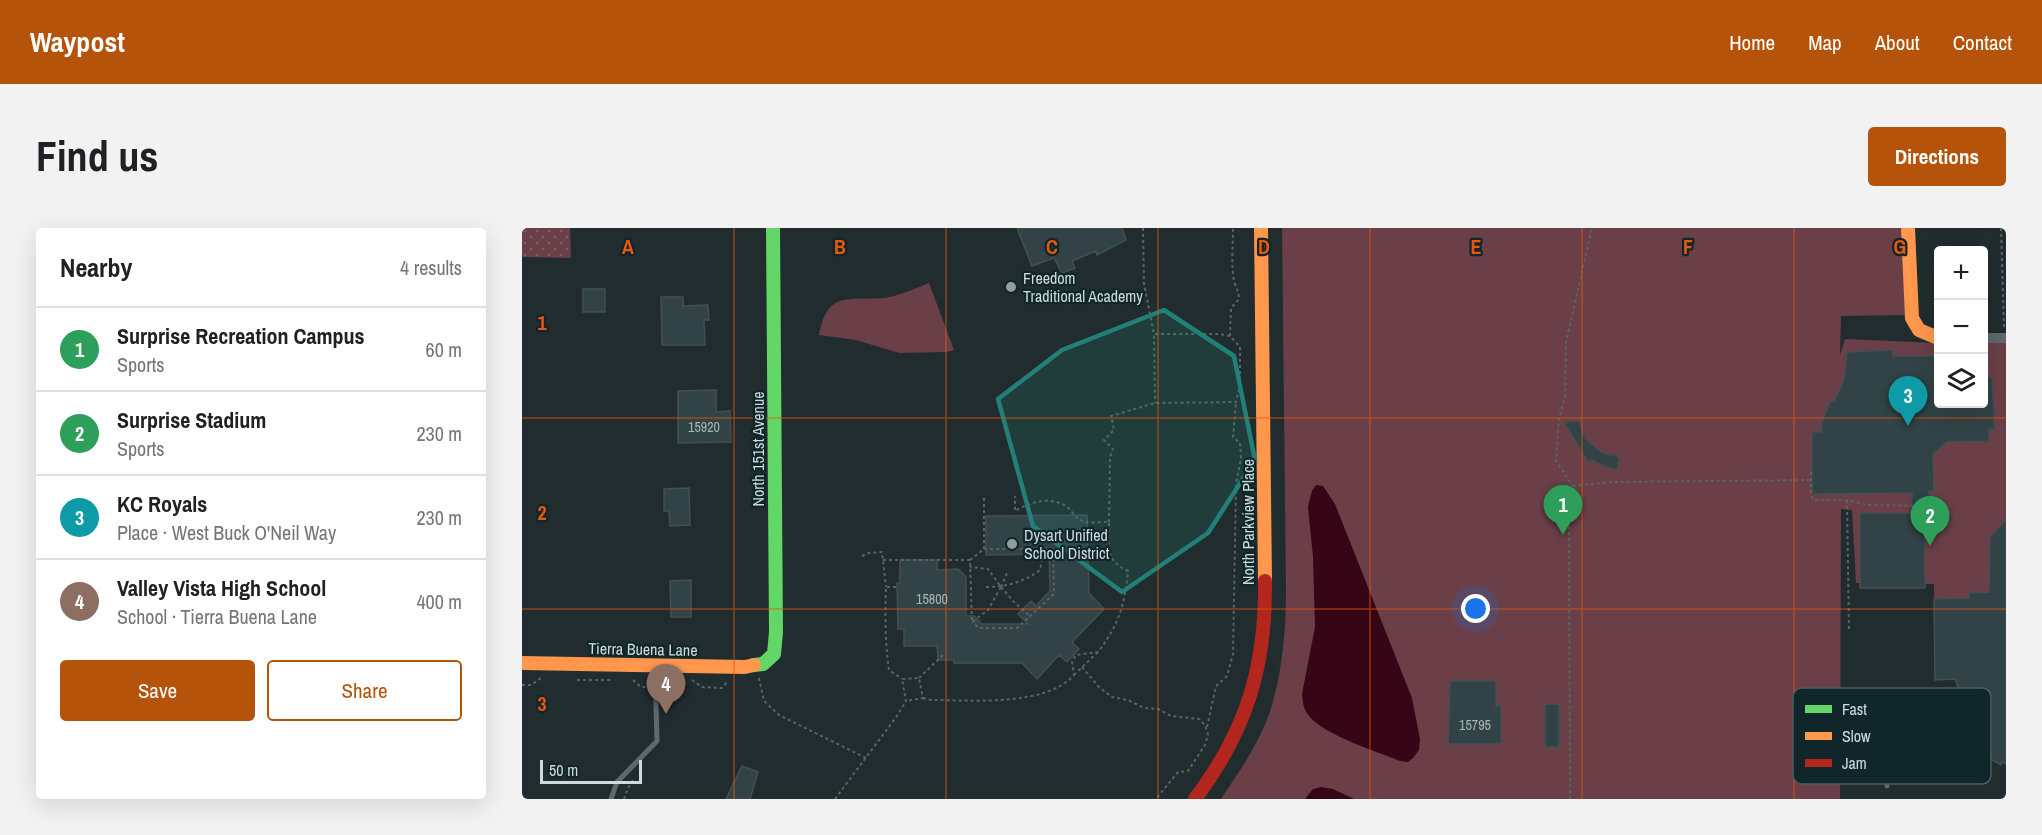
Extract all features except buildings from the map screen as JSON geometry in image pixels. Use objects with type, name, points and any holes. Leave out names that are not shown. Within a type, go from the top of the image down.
[{"type":"street","name":"North 151st Avenue","points":[[763,664],[774,654],[776,632],[773,228]]},
{"type":"street","name":"North Parkview Place","points":[[1195,799],[1207,785],[1244,719],[1253,693],[1263,639],[1265,594],[1261,228]]},
{"type":"street","points":[[1908,228],[1910,312],[1919,330],[1934,336]]},
{"type":"street","points":[[1988,338],[2005,338]]},
{"type":"street","name":"Tierra Buena Lane","points":[[522,663],[745,667],[763,664]]},
{"type":"lane","points":[[611,799],[617,782],[657,741],[655,665]]},
{"type":"path","points":[[1143,228],[1144,284],[1154,334],[1155,403]]},
{"type":"path","points":[[1230,336],[1231,308],[1239,299],[1239,291],[1234,283],[1233,228]]},
{"type":"path","points":[[1570,799],[1569,507],[1573,486],[1556,461],[1559,418],[1564,396],[1566,342],[1592,228]]},
{"type":"path","points":[[2001,228],[2005,338]]},
{"type":"path","points":[[1154,334],[1220,334],[1230,336],[1240,347],[1240,385],[1233,437],[1240,443],[1241,458],[1236,484],[1233,654],[1227,676],[1216,686],[1207,727],[1208,739],[1202,751],[1188,771],[1178,772],[1156,799]]},
{"type":"path","points":[[906,701],[923,698],[931,700],[1022,698],[1050,692],[1066,684],[1098,652],[1112,634],[1126,597],[1128,572],[1117,566],[1110,556],[1110,458],[1113,449],[1104,440],[1114,430],[1111,416],[1155,403],[1236,402]]},
{"type":"path","points":[[1811,472],[1811,496],[1814,500],[1847,500],[1868,505],[1937,506]]},
{"type":"path","points":[[1573,486],[1612,482],[1811,480]]},
{"type":"path","points":[[1015,496],[1015,511],[1030,502],[1047,500],[1067,507],[1075,517],[1084,522],[1109,522]]},
{"type":"path","points":[[984,498],[984,549]]},
{"type":"path","points":[[1847,500],[1849,632]]},
{"type":"path","points":[[883,560],[970,560],[984,549],[1053,549],[1054,594],[1017,628],[979,628],[972,622],[970,560]]},
{"type":"path","points":[[986,586],[1002,586],[1030,578],[1040,570],[1044,550]]},
{"type":"path","points":[[862,556],[882,552],[886,587],[885,624],[889,669],[902,678],[919,678],[943,655]]},
{"type":"path","points":[[970,567],[988,569],[1015,603],[1030,616]]},
{"type":"path","points":[[972,622],[988,610],[1008,571]]},
{"type":"path","points":[[886,587],[896,586]]},
{"type":"path","points":[[1074,675],[1072,662],[1076,655],[1098,652]]},
{"type":"path","points":[[1082,667],[1099,687],[1112,697],[1128,700],[1144,708],[1158,709],[1171,716],[1199,719],[1207,727]]},
{"type":"path","points":[[522,685],[536,683],[543,675]]},
{"type":"path","points":[[751,677],[759,676],[764,701],[779,715],[866,758]]},
{"type":"path","points":[[572,679],[609,681],[617,677]]},
{"type":"path","points":[[626,677],[641,687],[669,688],[684,677],[702,687],[722,687],[729,679]]},
{"type":"path","points":[[835,799],[906,701],[902,678]]},
{"type":"path","points":[[919,678],[923,698]]},
{"type":"highlighted area","points":[[1164,310],[1234,356],[1255,460],[1208,533],[1122,592],[1033,526],[998,399],[1062,350]]},
{"type":"shaded area","points":[[522,228],[570,228],[571,258],[522,257]]},
{"type":"shaded area","points":[[1282,228],[1903,228],[1905,315],[1841,316],[1840,355],[1845,339],[1934,343],[1934,408],[1988,408],[1988,343],[2006,343],[2006,764],[2002,762],[2001,765],[1991,759],[1991,688],[1959,688],[1955,679],[1935,680],[1934,584],[1856,583],[1852,510],[1841,509],[1840,688],[1793,688],[1793,784],[1840,784],[1840,799],[1221,799],[1250,754],[1268,718],[1279,676],[1285,618]]},
{"type":"shaded area","points":[[929,283],[954,350],[899,353],[856,340],[819,335],[823,321],[834,304],[849,299],[888,297]]},
{"type":"shaded area","points":[[1316,485],[1323,486],[1335,504],[1412,698],[1420,739],[1419,750],[1408,762],[1400,761],[1326,730],[1309,716],[1304,708],[1302,694],[1315,627],[1313,557],[1308,507]]},
{"type":"shaded area","points":[[1321,787],[1333,789],[1354,799],[1305,799],[1313,789]]},
{"type":"traffic: fast","points":[[754,665],[763,664],[774,654],[776,632],[773,228]]},
{"type":"traffic: slow","points":[[1261,228],[1265,581]]},
{"type":"traffic: slow","points":[[1908,228],[1912,318],[1919,330],[1934,336]]},
{"type":"traffic: slow","points":[[522,663],[745,667],[754,665]]},
{"type":"traffic: jam","points":[[1195,799],[1228,748],[1250,696],[1262,641],[1265,581]]},
{"type":"place","name":"Freedom Traditional Academy","points":[[1011,287]]},
{"type":"place","name":"KC Royals","points":[[1908,426]]},
{"type":"place","name":"Surprise Recreation Campus","points":[[1563,535]]},
{"type":"place","name":"Dysart Unified School District","points":[[1012,544]]},
{"type":"place","name":"Surprise Stadium","points":[[1930,546]]},
{"type":"place","name":"Valley Vista High School","points":[[666,714]]}]
